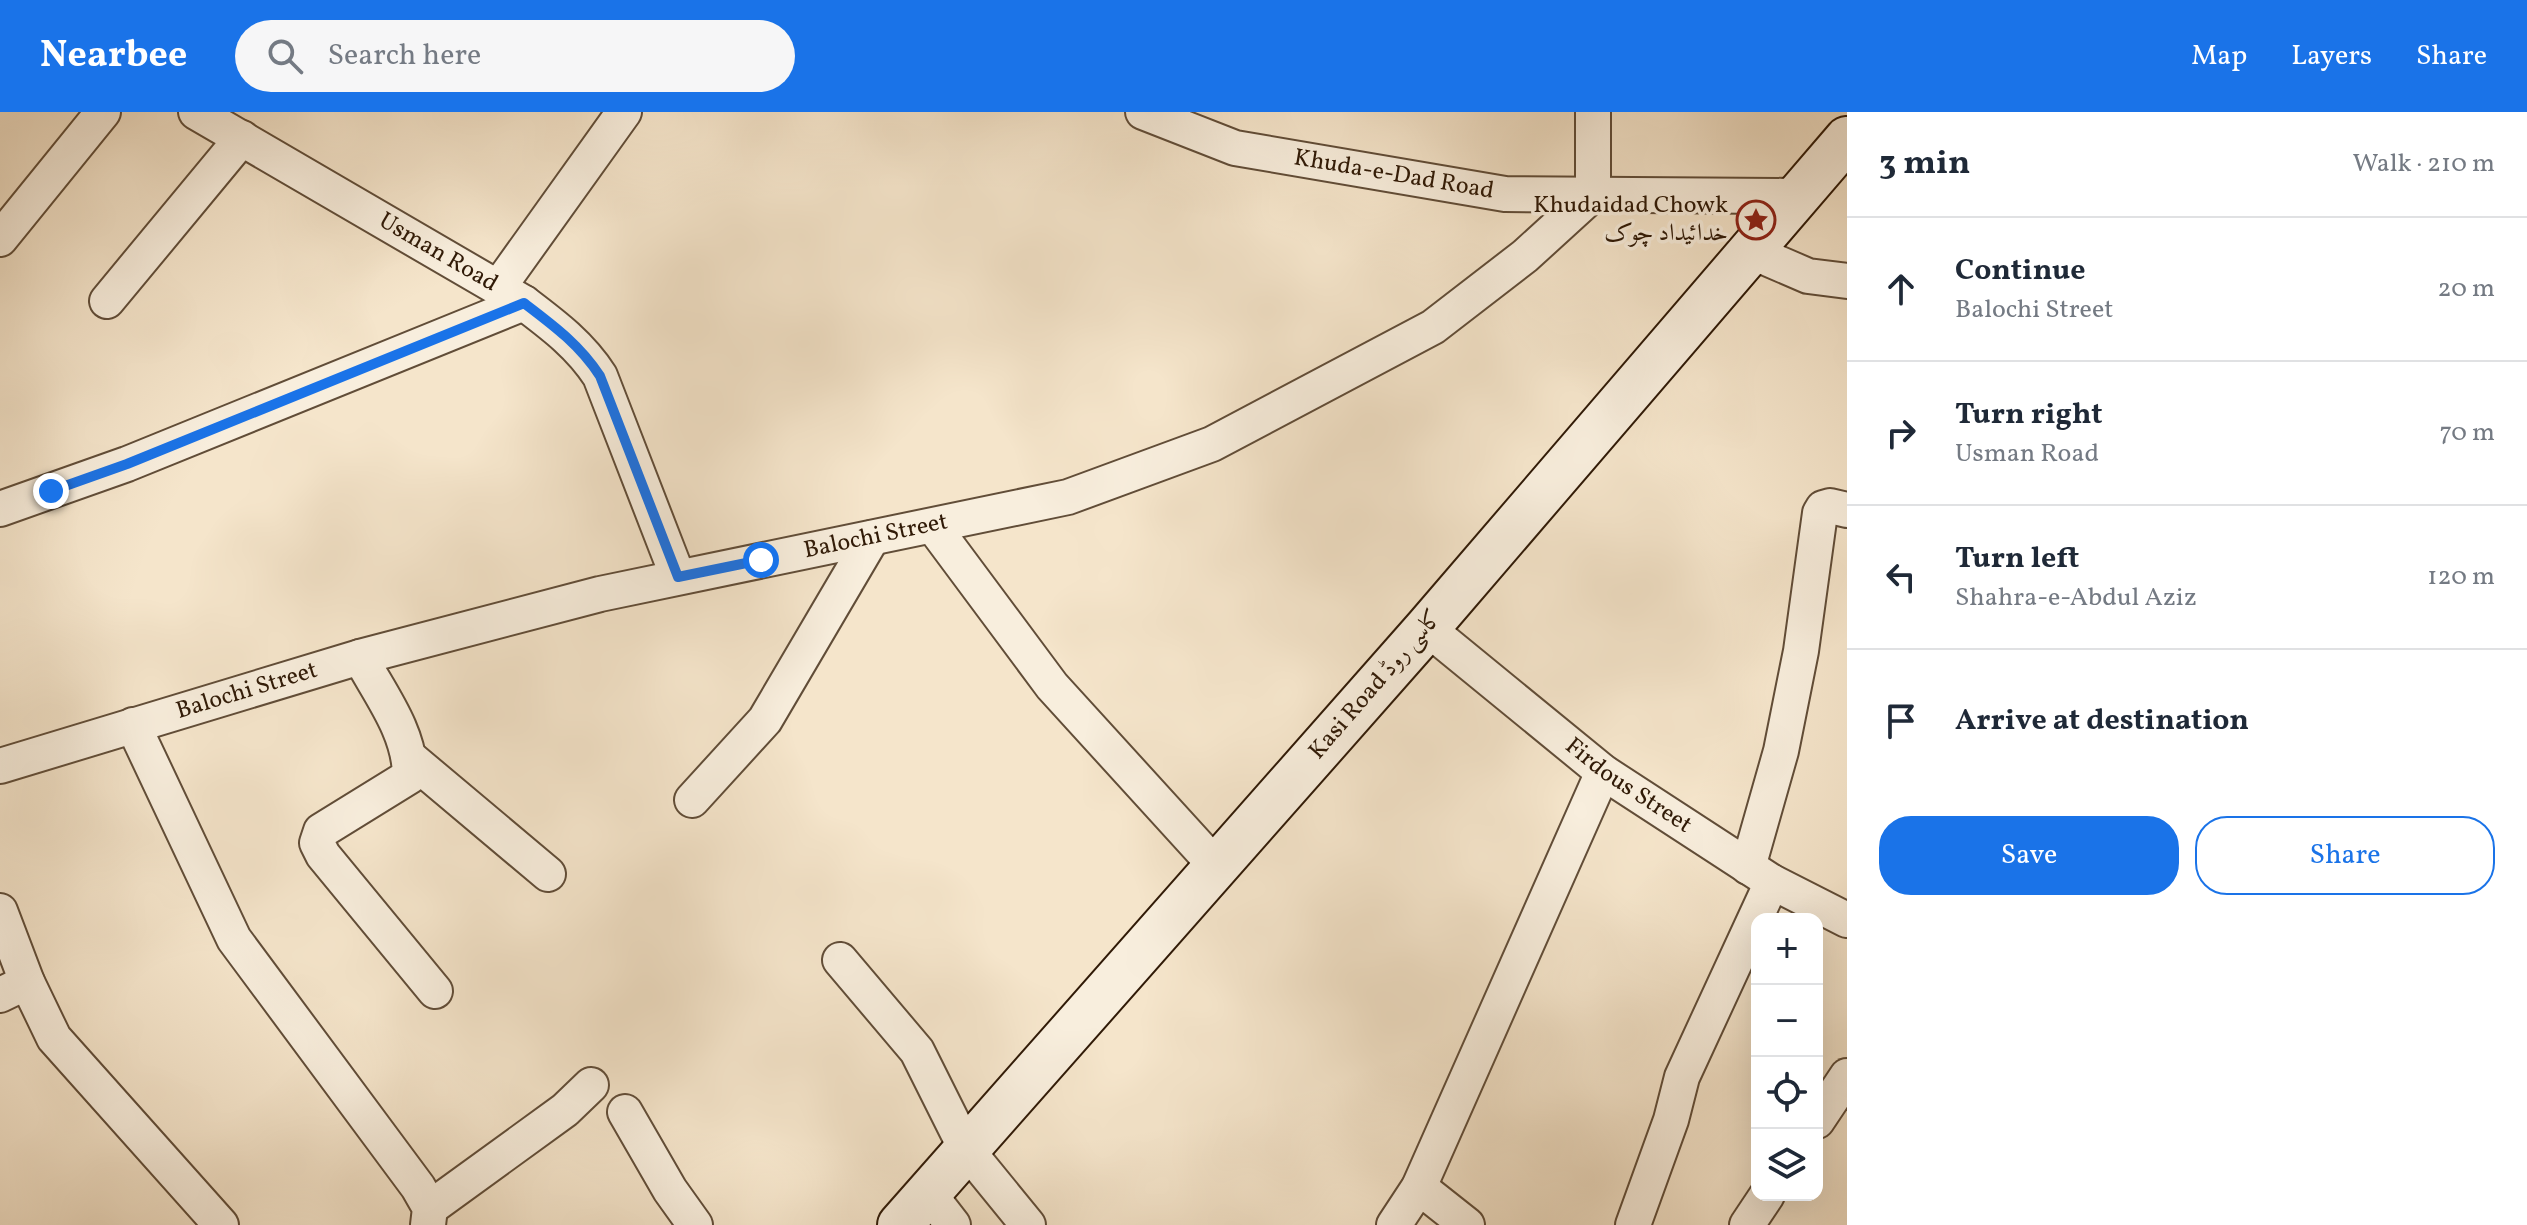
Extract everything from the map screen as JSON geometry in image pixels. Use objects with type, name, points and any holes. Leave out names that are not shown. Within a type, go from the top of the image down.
[{"type":"street","points":[[0,239],[103,112]]},
{"type":"street","points":[[0,509],[127,464],[511,296],[624,112]]},
{"type":"street","name":"Khuda-e-Dad Road","points":[[1143,112],[1235,148],[1505,194],[1798,196]]},
{"type":"street","points":[[1593,112],[1593,194]]},
{"type":"street","points":[[107,301],[219,121]]},
{"type":"street","name":"Usman Road","points":[[219,121],[511,296],[566,334],[588,356],[600,376],[678,577]]},
{"type":"street","name":"Kasi Road کاسی روڈ","points":[[927,1215],[966,1149],[1427,628],[1847,139]]},
{"type":"street","name":"Balochi Street","points":[[0,766],[360,657],[585,598],[1068,497],[1212,444],[1433,327],[1525,256],[1593,194]]},
{"type":"street","points":[[1750,251],[1808,276],[1847,281]]},
{"type":"street","points":[[1633,1225],[1671,1120],[1682,1077],[1760,874],[1801,651],[1820,513],[1830,506],[1847,510]]},
{"type":"street","points":[[933,526],[1052,686],[1216,866]]},
{"type":"street","points":[[692,800],[765,720],[872,538]]},
{"type":"street","name":"Firdous Street","points":[[1427,628],[1603,772],[1760,874],[1847,920]]},
{"type":"street","points":[[360,657],[404,739],[410,758],[410,776],[321,831],[317,843],[323,855],[435,991]]},
{"type":"street","points":[[133,725],[234,939],[418,1187],[429,1217],[565,1110],[591,1085]]},
{"type":"street","points":[[410,758],[548,874]]},
{"type":"street","points":[[1394,1225],[1419,1187],[1603,772]]},
{"type":"street","points":[[0,911],[13,989],[221,1225]]},
{"type":"street","points":[[840,960],[917,1051],[966,1149],[1028,1225]]},
{"type":"street","points":[[1823,1112],[1847,1076]]},
{"type":"street","points":[[625,1112],[670,1190],[695,1225]]},
{"type":"street","points":[[1419,1187],[1467,1225]]},
{"type":"street","points":[[1747,1225],[1763,1201]]},
{"type":"place","name":"Khudaidad Chowk خدائیداد چوک","points":[[1756,220]]},
{"type":"route","points":[[51,491],[127,464],[524,303],[566,334],[588,356],[600,376],[678,577],[761,560]]}]
